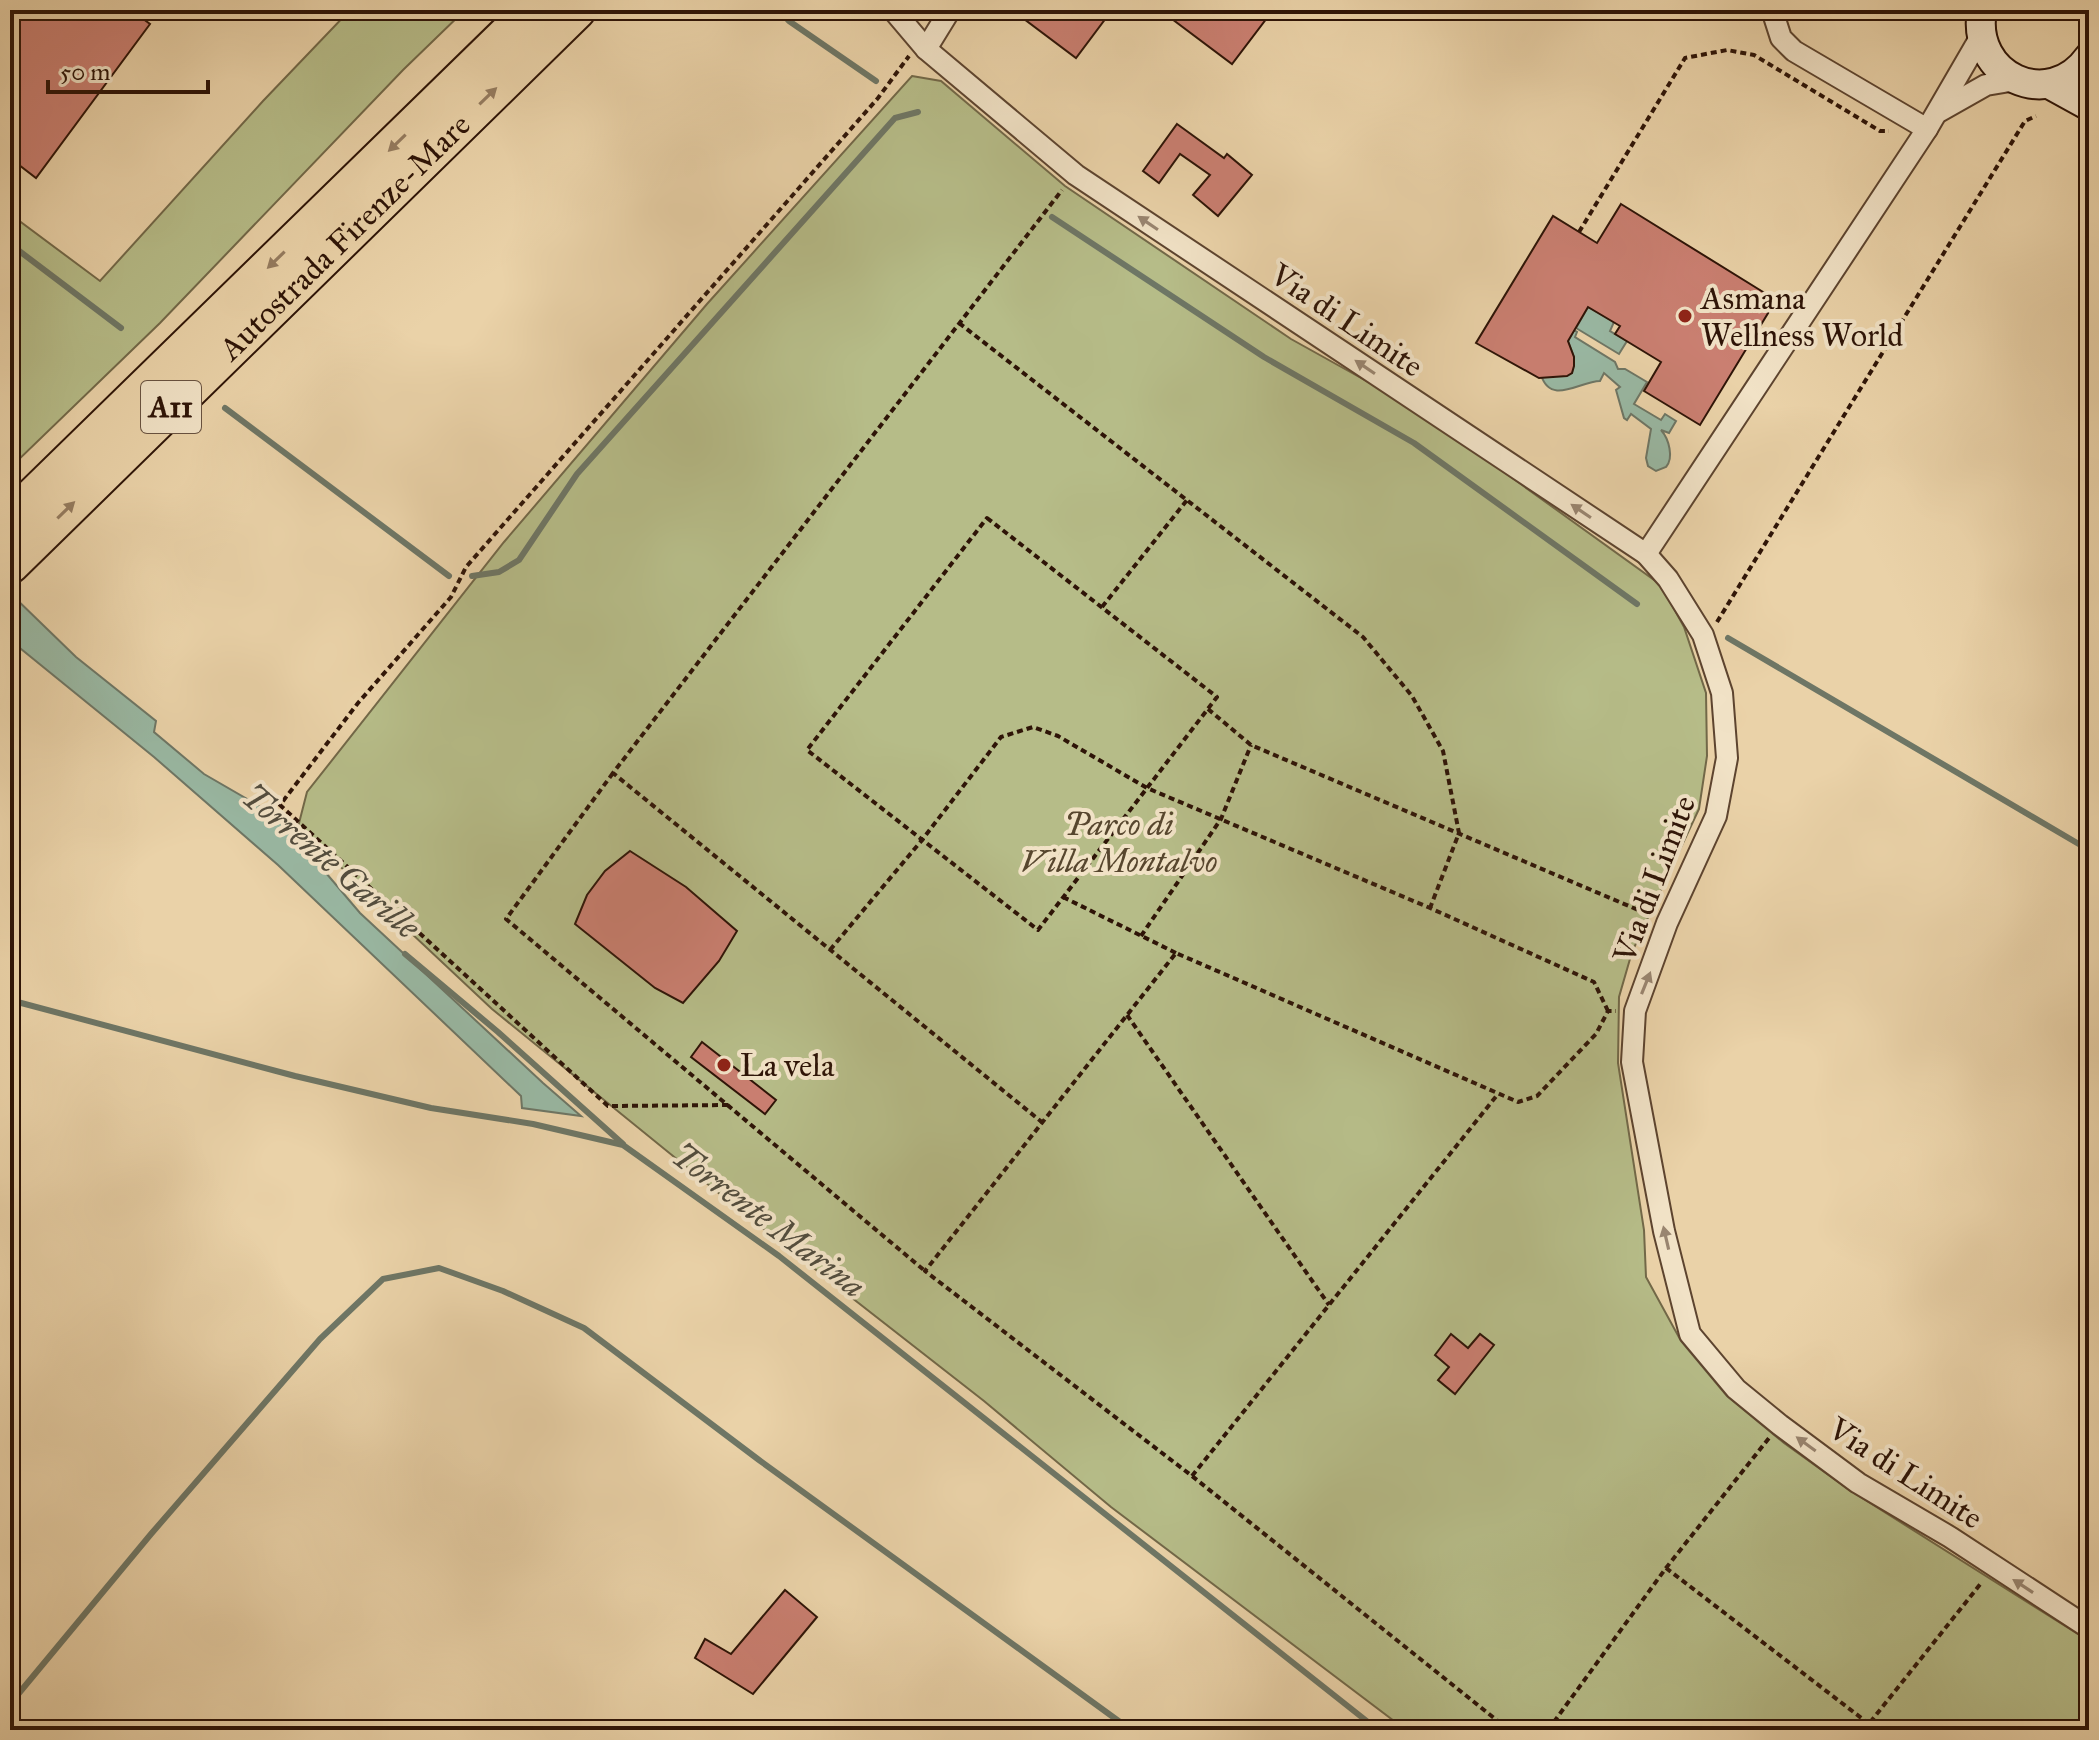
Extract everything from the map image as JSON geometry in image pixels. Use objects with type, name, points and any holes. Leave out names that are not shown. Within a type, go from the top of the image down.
[{"type":"highway","name":"Autostrada Firenze-Mare","points":[[10,520],[533,10]]},
{"type":"highway","name":"Autostrada Firenze-Mare","points":[[10,564],[576,10]]},
{"type":"main road","points":[[1982,23],[1993,62],[2016,80],[2049,84],[2068,77],[2089,57]]},
{"type":"main road","points":[[2049,84],[2089,106]]},
{"type":"street","name":"Via di Limite","points":[[893,10],[926,49],[1076,175],[1646,554],[1668,579],[1703,635],[1722,693],[1727,758],[1716,816],[1667,923],[1635,1011],[1632,1062],[1664,1231],[1690,1334],[1736,1389],[1858,1483],[1950,1537],[2089,1628]]},
{"type":"street","points":[[926,49],[950,10]]},
{"type":"street","points":[[1772,10],[1781,38],[1794,51],[1931,121]]},
{"type":"street","points":[[1646,554],[1915,147],[1982,23]]},
{"type":"street","points":[[1931,121],[1970,92],[1986,85],[2016,80]]},
{"type":"path","points":[[728,1105],[608,1106],[280,805],[358,703],[451,597],[466,567],[878,98],[912,51],[926,49]]},
{"type":"path","points":[[1579,232],[1685,58],[1727,50],[1754,55],[1880,131],[1889,131],[1915,147]]},
{"type":"path","points":[[1712,631],[2025,121],[2036,116]]},
{"type":"path","points":[[1054,197],[613,773],[506,919],[925,1271],[1192,1476],[1509,1730]]},
{"type":"path","points":[[959,323],[1363,637],[1412,696],[1443,751],[1459,833],[1430,908]]},
{"type":"path","points":[[1102,607],[1187,500]]},
{"type":"path","points":[[987,518],[1217,697],[1208,709],[1038,930],[807,750],[987,518]]},
{"type":"path","points":[[1208,709],[1251,745],[1667,923]]},
{"type":"path","points":[[830,950],[922,840],[1001,737],[1033,727],[1058,736],[1147,788],[1430,908],[1594,982],[1608,1011]]},
{"type":"path","points":[[1141,936],[1221,819],[1251,745]]},
{"type":"path","points":[[613,773],[1043,1123]]},
{"type":"path","points":[[1063,897],[1176,953],[1518,1102],[1537,1096],[1596,1034],[1608,1011]]},
{"type":"path","points":[[925,1271],[1176,953]]},
{"type":"path","points":[[1608,1011],[1635,1011]]},
{"type":"path","points":[[1127,1015],[1329,1305]]},
{"type":"path","points":[[1192,1476],[1498,1094]]},
{"type":"path","points":[[1548,1730],[1666,1568],[1780,1425]]},
{"type":"path","points":[[1864,1730],[1994,1567]]},
{"type":"path","points":[[1666,1568],[1877,1730]]},
{"type":"green space","points":[[350,10],[465,10],[403,70],[160,323],[10,468],[10,214],[100,281]]},
{"type":"green space","name":"Parco di Villa Montalvo","points":[[912,76],[941,81],[1065,186],[1291,339],[1415,408],[1661,585],[1684,627],[1706,693],[1707,756],[1699,809],[1632,952],[1619,997],[1618,1063],[1644,1230],[1646,1277],[1681,1341],[1727,1396],[1784,1443],[1848,1489],[2089,1641],[2089,1730],[1406,1730],[1111,1507],[984,1401],[742,1212],[492,1009],[298,827],[307,792],[504,542],[707,304]]},
{"type":"shaded area","points":[[1588,307],[1614,322],[1610,331],[1627,341],[1619,354],[1576,328]]},
{"type":"shaded area","points":[[1574,330],[1577,332],[1575,337],[1615,362],[1618,369],[1625,369],[1647,382],[1634,404],[1661,420],[1665,414],[1676,421],[1669,433],[1661,430],[1670,448],[1666,467],[1656,471],[1648,466],[1646,458],[1651,429],[1631,414],[1627,420],[1624,418],[1616,390],[1620,387],[1604,373],[1600,381],[1567,390],[1552,389],[1546,384],[1541,375],[1572,373],[1574,357],[1568,341]]},
{"type":"shaded area","points":[[10,593],[76,657],[156,721],[154,732],[204,774],[268,811],[298,840],[360,913],[581,1116],[522,1108],[521,1096],[278,865],[154,757],[10,640]]},
{"type":"building","points":[[10,10],[131,10],[150,24],[36,178],[10,158]]},
{"type":"building","points":[[1012,10],[1112,10],[1076,58]]},
{"type":"building","points":[[1160,10],[1273,10],[1232,64]]},
{"type":"building","points":[[1177,124],[1224,158],[1227,154],[1252,175],[1218,216],[1193,195],[1210,175],[1180,154],[1159,183],[1143,171]]},
{"type":"building","name":"Asmana Wellness World","points":[[1621,204],[1776,300],[1700,425],[1644,391],[1661,362],[1615,334],[1620,326],[1588,307],[1568,341],[1574,366],[1567,376],[1539,378],[1476,343],[1553,216],[1597,243]]},
{"type":"building","points":[[630,851],[686,887],[737,931],[719,961],[683,1003],[655,988],[575,924],[587,895],[605,871]]},
{"type":"building","points":[[702,1042],[776,1100],[765,1114],[691,1057]]},
{"type":"building","points":[[1451,1334],[1468,1348],[1480,1334],[1494,1345],[1455,1394],[1438,1380],[1449,1367],[1435,1355]]},
{"type":"building","points":[[785,1590],[817,1617],[753,1694],[695,1658],[705,1639],[731,1654]]},
{"type":"waterway","points":[[779,10],[789,21],[876,81]]},
{"type":"waterway","points":[[472,576],[499,572],[519,560],[577,474],[895,118],[918,112]]},
{"type":"waterway","points":[[1052,217],[1264,357],[1414,443],[1637,604]]},
{"type":"waterway","points":[[10,244],[121,328]]},
{"type":"waterway","points":[[225,408],[449,576]]},
{"type":"waterway","points":[[1728,638],[2089,850]]},
{"type":"waterway","name":"Torrente Garille","points":[[405,954],[623,1144]]},
{"type":"waterway","name":"Torrente Marina","points":[[10,1000],[295,1076],[431,1108],[533,1124],[623,1145],[779,1256],[1378,1730]]},
{"type":"waterway","points":[[10,1704],[151,1534],[320,1339],[383,1279],[439,1268],[503,1291],[584,1328],[759,1460],[1131,1730]]},
{"type":"place","name":"Asmana Wellness World","points":[[1685,316]]},
{"type":"place","name":"La vela","points":[[724,1065]]}]
